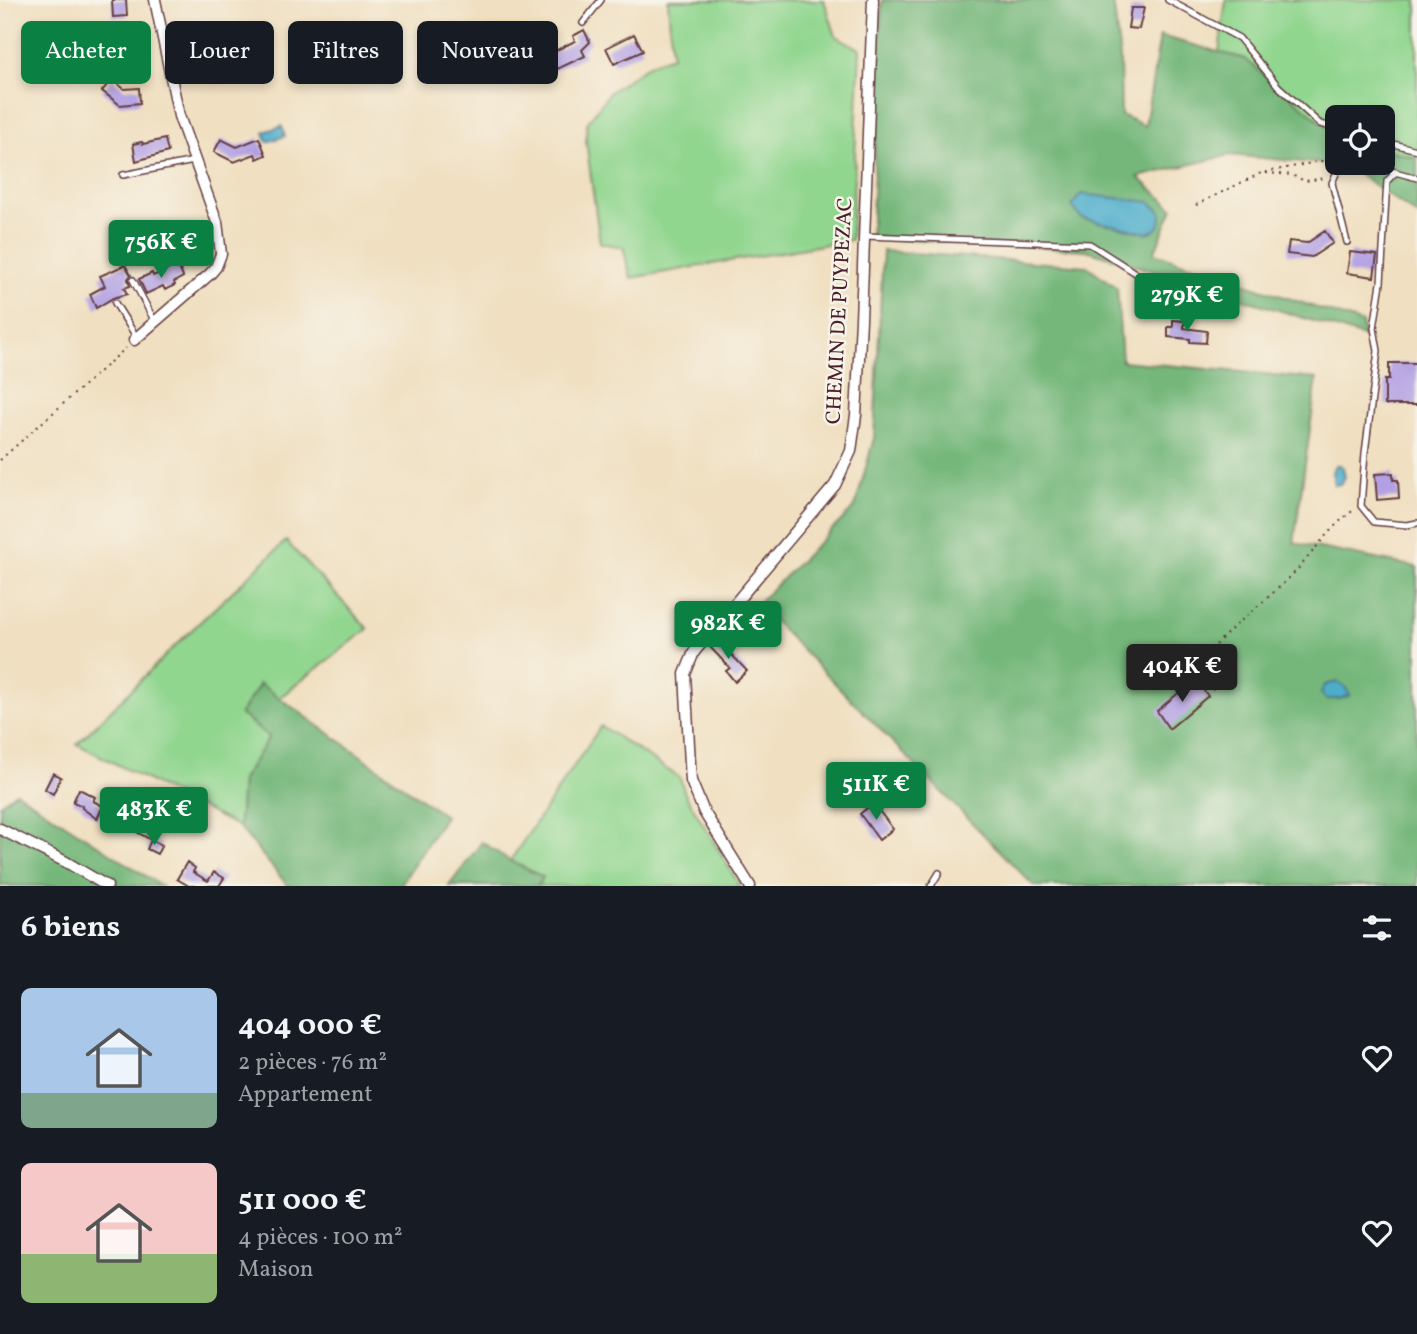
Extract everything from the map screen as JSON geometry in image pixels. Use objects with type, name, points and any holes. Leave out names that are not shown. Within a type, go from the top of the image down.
[{"type":"street","points":[[136,339],[210,274],[216,267],[220,254],[217,222],[176,105],[156,0]]},
{"type":"street","name":"CHEMIN DE PUYPEZAC","points":[[750,886],[704,812],[691,781],[685,674],[694,652],[835,485],[851,451],[856,415],[873,0]]},
{"type":"street","points":[[0,830],[55,856],[107,886]]},
{"type":"lane","points":[[583,23],[601,0]]},
{"type":"lane","points":[[1168,0],[1239,38],[1278,86],[1320,124],[1325,125]]},
{"type":"lane","points":[[1395,144],[1417,150]]},
{"type":"lane","points":[[123,175],[194,161]]},
{"type":"lane","points":[[1417,178],[1396,172],[1387,181],[1381,283],[1374,328],[1378,351],[1361,506],[1374,522],[1407,525],[1417,523]]},
{"type":"lane","points":[[1334,175],[1332,184],[1347,242]]},
{"type":"lane","points":[[863,236],[1090,244],[1148,281],[1160,314]]},
{"type":"lane","points":[[133,280],[155,322]]},
{"type":"lane","points":[[115,303],[136,339]]},
{"type":"lane","points":[[931,886],[939,873]]},
{"type":"path","points":[[1196,205],[1261,173],[1325,160]]},
{"type":"path","points":[[1261,173],[1292,175],[1305,181],[1318,181],[1334,175]]},
{"type":"path","points":[[0,460],[136,339]]},
{"type":"path","points":[[1213,690],[1198,666],[1212,647],[1295,572],[1330,529],[1361,506]]},
{"type":"green space","points":[[668,0],[824,0],[836,36],[860,49],[851,240],[631,278],[623,247],[600,243],[586,141],[587,123],[610,92],[650,64],[672,56]]},
{"type":"green space","points":[[882,0],[1113,0],[1120,59],[1121,115],[1145,126],[1160,36],[1245,59],[1325,125],[1325,164],[1230,155],[1138,177],[1173,208],[1154,253],[1362,323],[1364,337],[1087,250],[871,237]]},
{"type":"green space","points":[[1226,0],[1417,0],[1417,158],[1395,152],[1395,105],[1325,105],[1325,125],[1245,59],[1219,52]]},
{"type":"green space","points":[[1395,152],[1417,158],[1417,215],[1360,175],[1395,175]]},
{"type":"green space","points":[[883,251],[1087,266],[1117,288],[1122,361],[1317,379],[1294,543],[1417,567],[1417,886],[1034,886],[757,604],[855,507],[874,438]]},
{"type":"green space","points":[[286,541],[368,629],[279,698],[259,684],[269,737],[242,780],[239,827],[77,744],[179,642]]},
{"type":"green space","points":[[260,684],[445,816],[400,886],[288,886],[239,827],[242,780],[269,737],[240,714]]},
{"type":"green space","points":[[601,726],[680,778],[685,794],[740,886],[538,886],[542,877],[510,861]]},
{"type":"green space","points":[[16,792],[161,886],[0,886],[0,804]]},
{"type":"green space","points":[[482,842],[510,861],[543,877],[538,886],[449,886]]},
{"type":"water","points":[[282,126],[285,136],[267,142],[264,132]]},
{"type":"water","points":[[1081,194],[1150,202],[1161,212],[1160,224],[1147,233],[1081,218],[1072,205]]},
{"type":"water","points":[[1335,465],[1343,468],[1345,477],[1340,484],[1334,485],[1332,472]]},
{"type":"water","points":[[1337,682],[1345,687],[1350,695],[1340,699],[1326,699],[1321,693],[1325,685]]},
{"type":"building","points":[[112,0],[126,0],[127,16],[113,17]]},
{"type":"building","points":[[1131,8],[1144,8],[1139,29],[1128,28]]},
{"type":"building","points":[[584,30],[590,42],[582,50],[585,56],[558,69],[558,50],[575,41],[573,36]]},
{"type":"building","points":[[634,34],[643,51],[614,64],[606,48]]},
{"type":"building","points":[[108,84],[118,84],[124,89],[139,88],[140,103],[120,105],[102,91]]},
{"type":"building","points":[[259,138],[266,155],[257,159],[255,154],[234,162],[214,152],[221,139],[237,147]]},
{"type":"building","points":[[165,139],[168,152],[136,161],[133,144]]},
{"type":"building","points":[[1325,231],[1333,243],[1312,257],[1287,254],[1289,241],[1307,243]]},
{"type":"building","points":[[1350,252],[1377,255],[1374,277],[1347,273]]},
{"type":"building","points":[[125,265],[131,275],[128,279],[130,286],[124,288],[127,294],[113,298],[96,308],[90,294],[105,286],[100,276]]},
{"type":"building","points":[[178,265],[183,277],[174,282],[175,285],[165,290],[163,286],[146,294],[139,279]]},
{"type":"building","points":[[1173,320],[1184,321],[1184,328],[1207,331],[1206,343],[1168,337],[1168,327],[1173,327]]},
{"type":"building","points":[[1389,363],[1417,363],[1417,405],[1385,405],[1385,380],[1389,380]]},
{"type":"building","points":[[1393,473],[1393,480],[1398,480],[1399,498],[1377,500],[1375,474]]},
{"type":"building","points":[[716,638],[747,671],[735,682],[726,671],[730,668],[709,646]]},
{"type":"building","points":[[1195,679],[1208,696],[1169,729],[1157,711]]},
{"type":"building","points":[[53,773],[61,777],[53,794],[45,789]]},
{"type":"building","points":[[79,789],[95,797],[93,801],[103,806],[97,819],[73,802]]},
{"type":"building","points":[[114,802],[161,822],[151,840],[107,815]]},
{"type":"building","points":[[873,803],[893,829],[879,840],[860,814]]},
{"type":"building","points":[[151,840],[162,845],[157,854],[147,849]]},
{"type":"building","points":[[187,862],[195,868],[193,872],[208,881],[214,872],[224,878],[219,886],[189,886],[177,879]]}]
